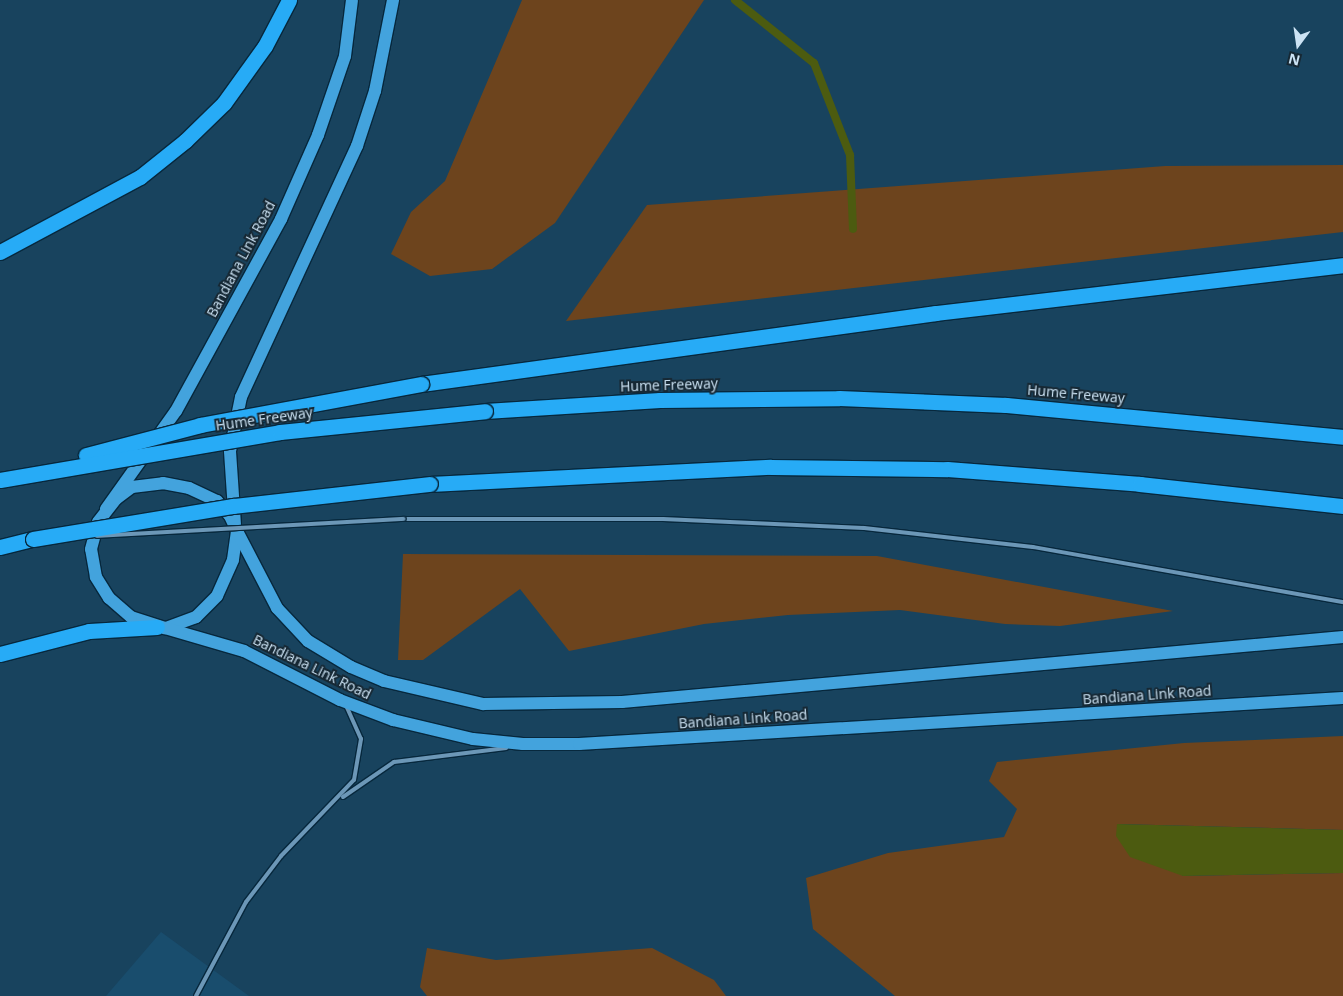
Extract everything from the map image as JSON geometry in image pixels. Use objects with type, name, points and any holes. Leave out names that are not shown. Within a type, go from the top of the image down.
[{"type":"highway","points":[[0,252],[140,177],[185,141],[224,103],[265,46],[288,0]]},
{"type":"highway","points":[[0,479],[200,425],[421,384],[994,305],[1343,264]]},
{"type":"highway","name":"Hume Freeway","points":[[0,479],[280,432],[484,411],[660,400],[840,398],[1006,405],[1343,438]]},
{"type":"highway","points":[[0,547],[33,539],[233,506],[430,484],[771,467],[947,469],[1140,484],[1343,506]]},
{"type":"highway","points":[[0,654],[48,639],[89,631],[161,627]]},
{"type":"main road","name":"Bandiana Link Road","points":[[106,509],[176,411],[281,219],[318,135],[345,56],[352,0]]},
{"type":"main road","name":"Bandiana Link Road","points":[[393,0],[375,91],[357,146],[241,397],[230,451],[236,528],[269,596],[308,641],[351,667],[384,680],[483,704],[622,702],[1343,637]]},
{"type":"main road","points":[[163,483],[189,488],[211,498],[226,509],[236,528],[230,573],[217,596],[196,617],[161,627],[120,609],[96,577],[92,538],[106,509],[132,487],[163,483]]},
{"type":"main road","name":"Bandiana Link Road","points":[[161,627],[244,651],[340,700],[435,731],[523,744],[579,744],[1343,698]]},
{"type":"lane","points":[[33,539],[404,519],[663,518],[864,528],[1033,547],[1343,602]]},
{"type":"lane","points":[[196,996],[246,902],[280,856],[335,803],[354,780],[361,748],[354,718],[340,700]]},
{"type":"lane","points":[[335,803],[394,762],[523,744]]},
{"type":"shaded area","points":[[522,0],[704,0],[555,223],[492,269],[430,276],[391,254],[411,212],[445,181]]},
{"type":"shaded area","points":[[1343,165],[1343,232],[566,321],[647,205],[1165,166]]},
{"type":"shaded area","points":[[403,554],[877,556],[1173,611],[1060,626],[1005,624],[900,610],[788,615],[704,624],[569,651],[520,589],[423,660],[398,660]]},
{"type":"shaded area","points":[[1343,736],[1343,830],[1118,824],[1183,876],[1343,873],[1343,996],[895,996],[813,929],[806,878],[888,853],[1004,837],[1017,809],[989,781],[997,762],[1184,743]]},
{"type":"shaded area","points":[[1117,824],[1343,830],[1343,873],[1183,876],[1130,857],[1116,836]]},
{"type":"shaded area","points":[[161,932],[249,996],[106,996]]},
{"type":"shaded area","points":[[427,948],[496,960],[652,948],[714,980],[726,996],[427,996],[420,987]]},
{"type":"waterway","points":[[735,0],[814,63],[850,155],[853,229]]}]
